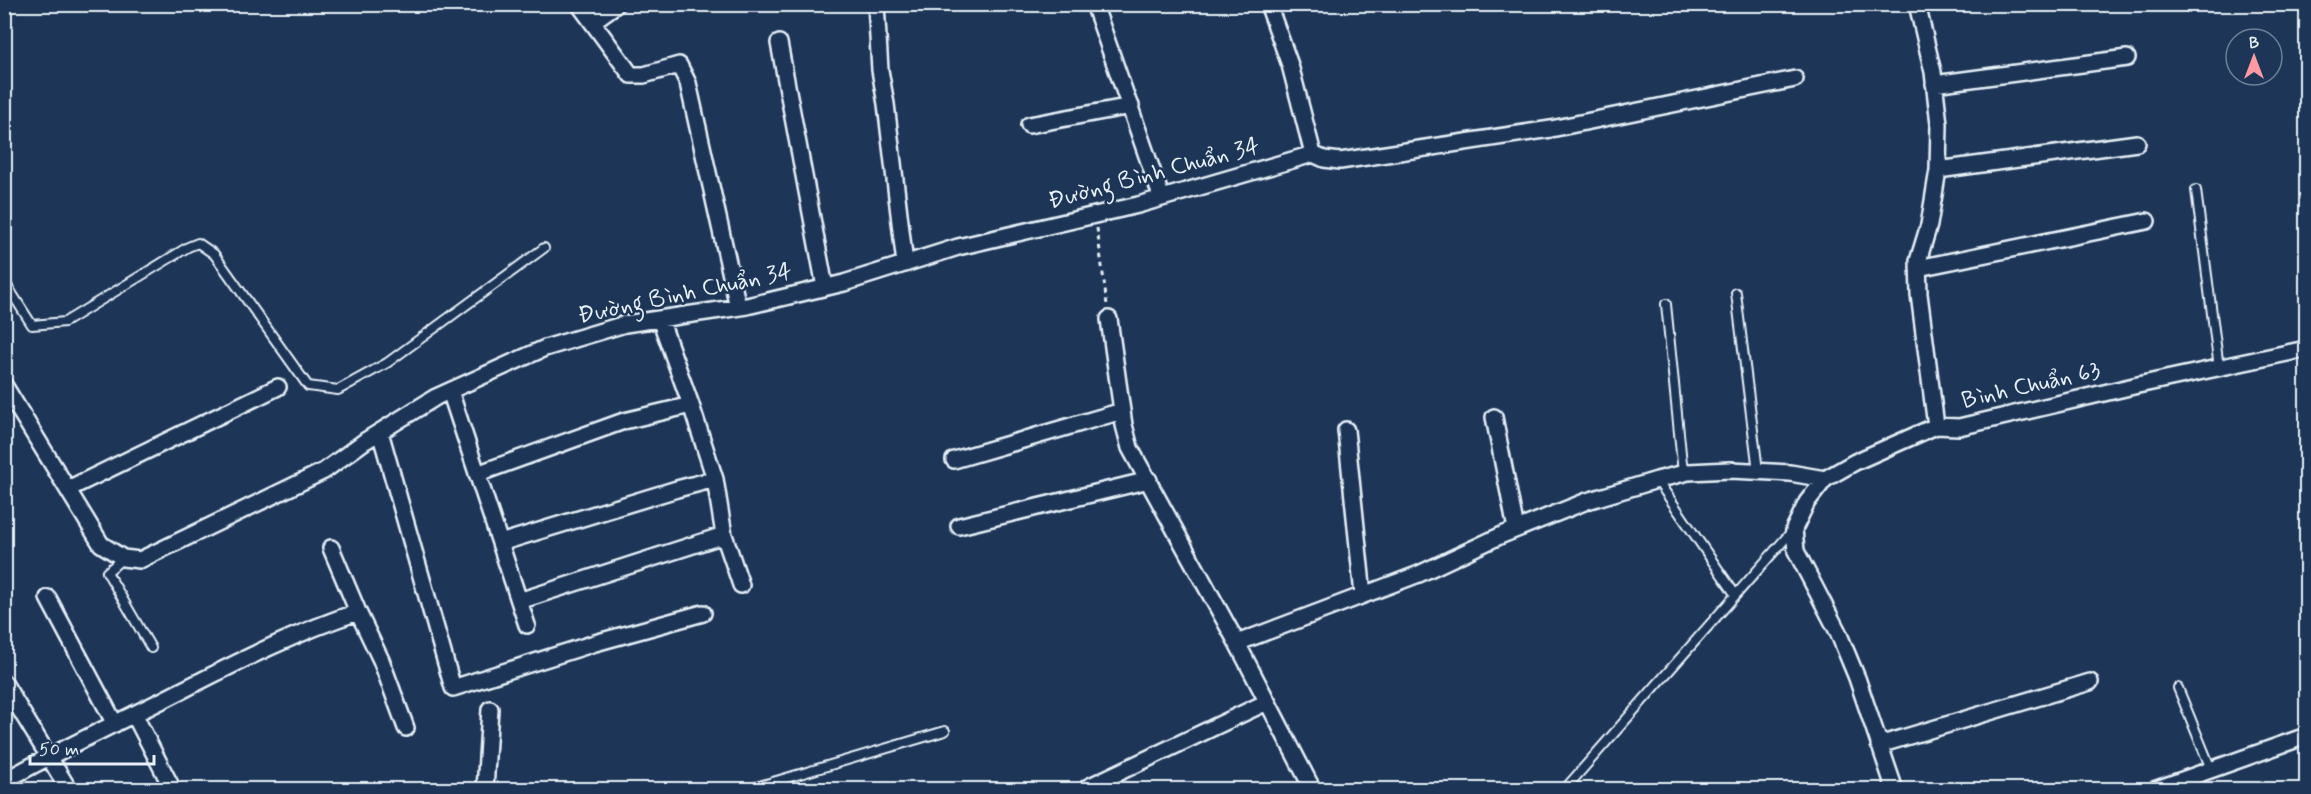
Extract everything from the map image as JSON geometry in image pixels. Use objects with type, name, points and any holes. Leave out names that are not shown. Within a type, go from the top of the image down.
[{"type":"street","points":[[579,4],[631,75],[644,75],[679,65],[688,83],[738,307]]},
{"type":"street","points":[[592,22],[617,4]]},
{"type":"street","points":[[876,4],[880,70],[905,264]]},
{"type":"street","points":[[1094,4],[1161,196]]},
{"type":"street","points":[[1269,4],[1290,65],[1313,154],[1324,159],[1340,161],[1551,129],[1795,78]]},
{"type":"street","name":"Bình Chuẩn 63","points":[[1917,4],[1934,84],[1939,124],[1938,170],[1929,225],[1918,261],[1919,294],[1936,426],[1959,427],[2307,349]]},
{"type":"street","points":[[779,43],[825,287]]},
{"type":"street","points":[[1934,84],[2127,58]]},
{"type":"street","points":[[1029,125],[1131,106]]},
{"type":"street","points":[[1938,170],[2137,143]]},
{"type":"street","name":"Đường Bình Chuẩn 34","points":[[123,558],[140,560],[324,471],[380,432],[450,391],[545,348],[625,324],[738,307],[825,287],[958,247],[1138,205],[1161,196],[1313,154]]},
{"type":"street","points":[[1918,268],[2147,221]]},
{"type":"street","points":[[660,319],[692,405],[715,479],[724,535],[741,585]]},
{"type":"street","points":[[1109,319],[1122,411],[1130,448],[1237,643],[1313,789]]},
{"type":"street","points":[[4,385],[101,544],[123,558]]},
{"type":"street","points":[[68,489],[278,387]]},
{"type":"street","points":[[450,391],[527,625]]},
{"type":"street","points":[[477,474],[624,421],[692,405]]},
{"type":"street","points":[[954,459],[1122,411]]},
{"type":"street","points":[[1494,417],[1516,529]]},
{"type":"street","points":[[1895,789],[1857,678],[1838,633],[1796,551],[1794,529],[1808,502],[1825,479],[1855,462],[1936,426]]},
{"type":"street","points":[[1346,430],[1363,595]]},
{"type":"street","points":[[380,432],[453,688],[595,643],[703,613]]},
{"type":"street","points":[[1237,643],[1419,574],[1516,529],[1587,501],[1657,480],[1683,473],[1730,470],[1790,473],[1825,479]]},
{"type":"street","points":[[500,543],[715,479]]},
{"type":"street","points":[[959,526],[1149,480]]},
{"type":"street","points":[[519,601],[724,535]]},
{"type":"street","points":[[331,548],[381,660],[406,729]]},
{"type":"street","points":[[48,598],[115,724]]},
{"type":"street","points":[[4,781],[216,672],[327,622],[358,612]]},
{"type":"street","points":[[1879,745],[2090,682]]},
{"type":"street","points":[[4,683],[51,756],[69,789]]},
{"type":"street","points":[[1088,787],[1267,702]]},
{"type":"street","points":[[485,789],[490,709]]},
{"type":"street","points":[[134,714],[173,789]]},
{"type":"street","points":[[2154,789],[2307,736]]},
{"type":"lane","points":[[2303,69],[2307,102]]},
{"type":"lane","points":[[2196,190],[2218,368]]},
{"type":"lane","points":[[4,281],[32,325],[65,322],[198,243],[214,254],[308,386],[338,390],[387,363],[544,248]]},
{"type":"lane","points":[[1736,293],[1758,471]]},
{"type":"lane","points":[[1666,304],[1683,473]]},
{"type":"lane","points":[[1657,480],[1735,594]]},
{"type":"lane","points":[[1564,789],[1794,529]]},
{"type":"lane","points":[[123,558],[107,572],[151,648]]},
{"type":"lane","points":[[2178,688],[2211,769]]},
{"type":"lane","points":[[746,789],[945,731]]},
{"type":"path","points":[[1095,215],[1109,319]]}]
